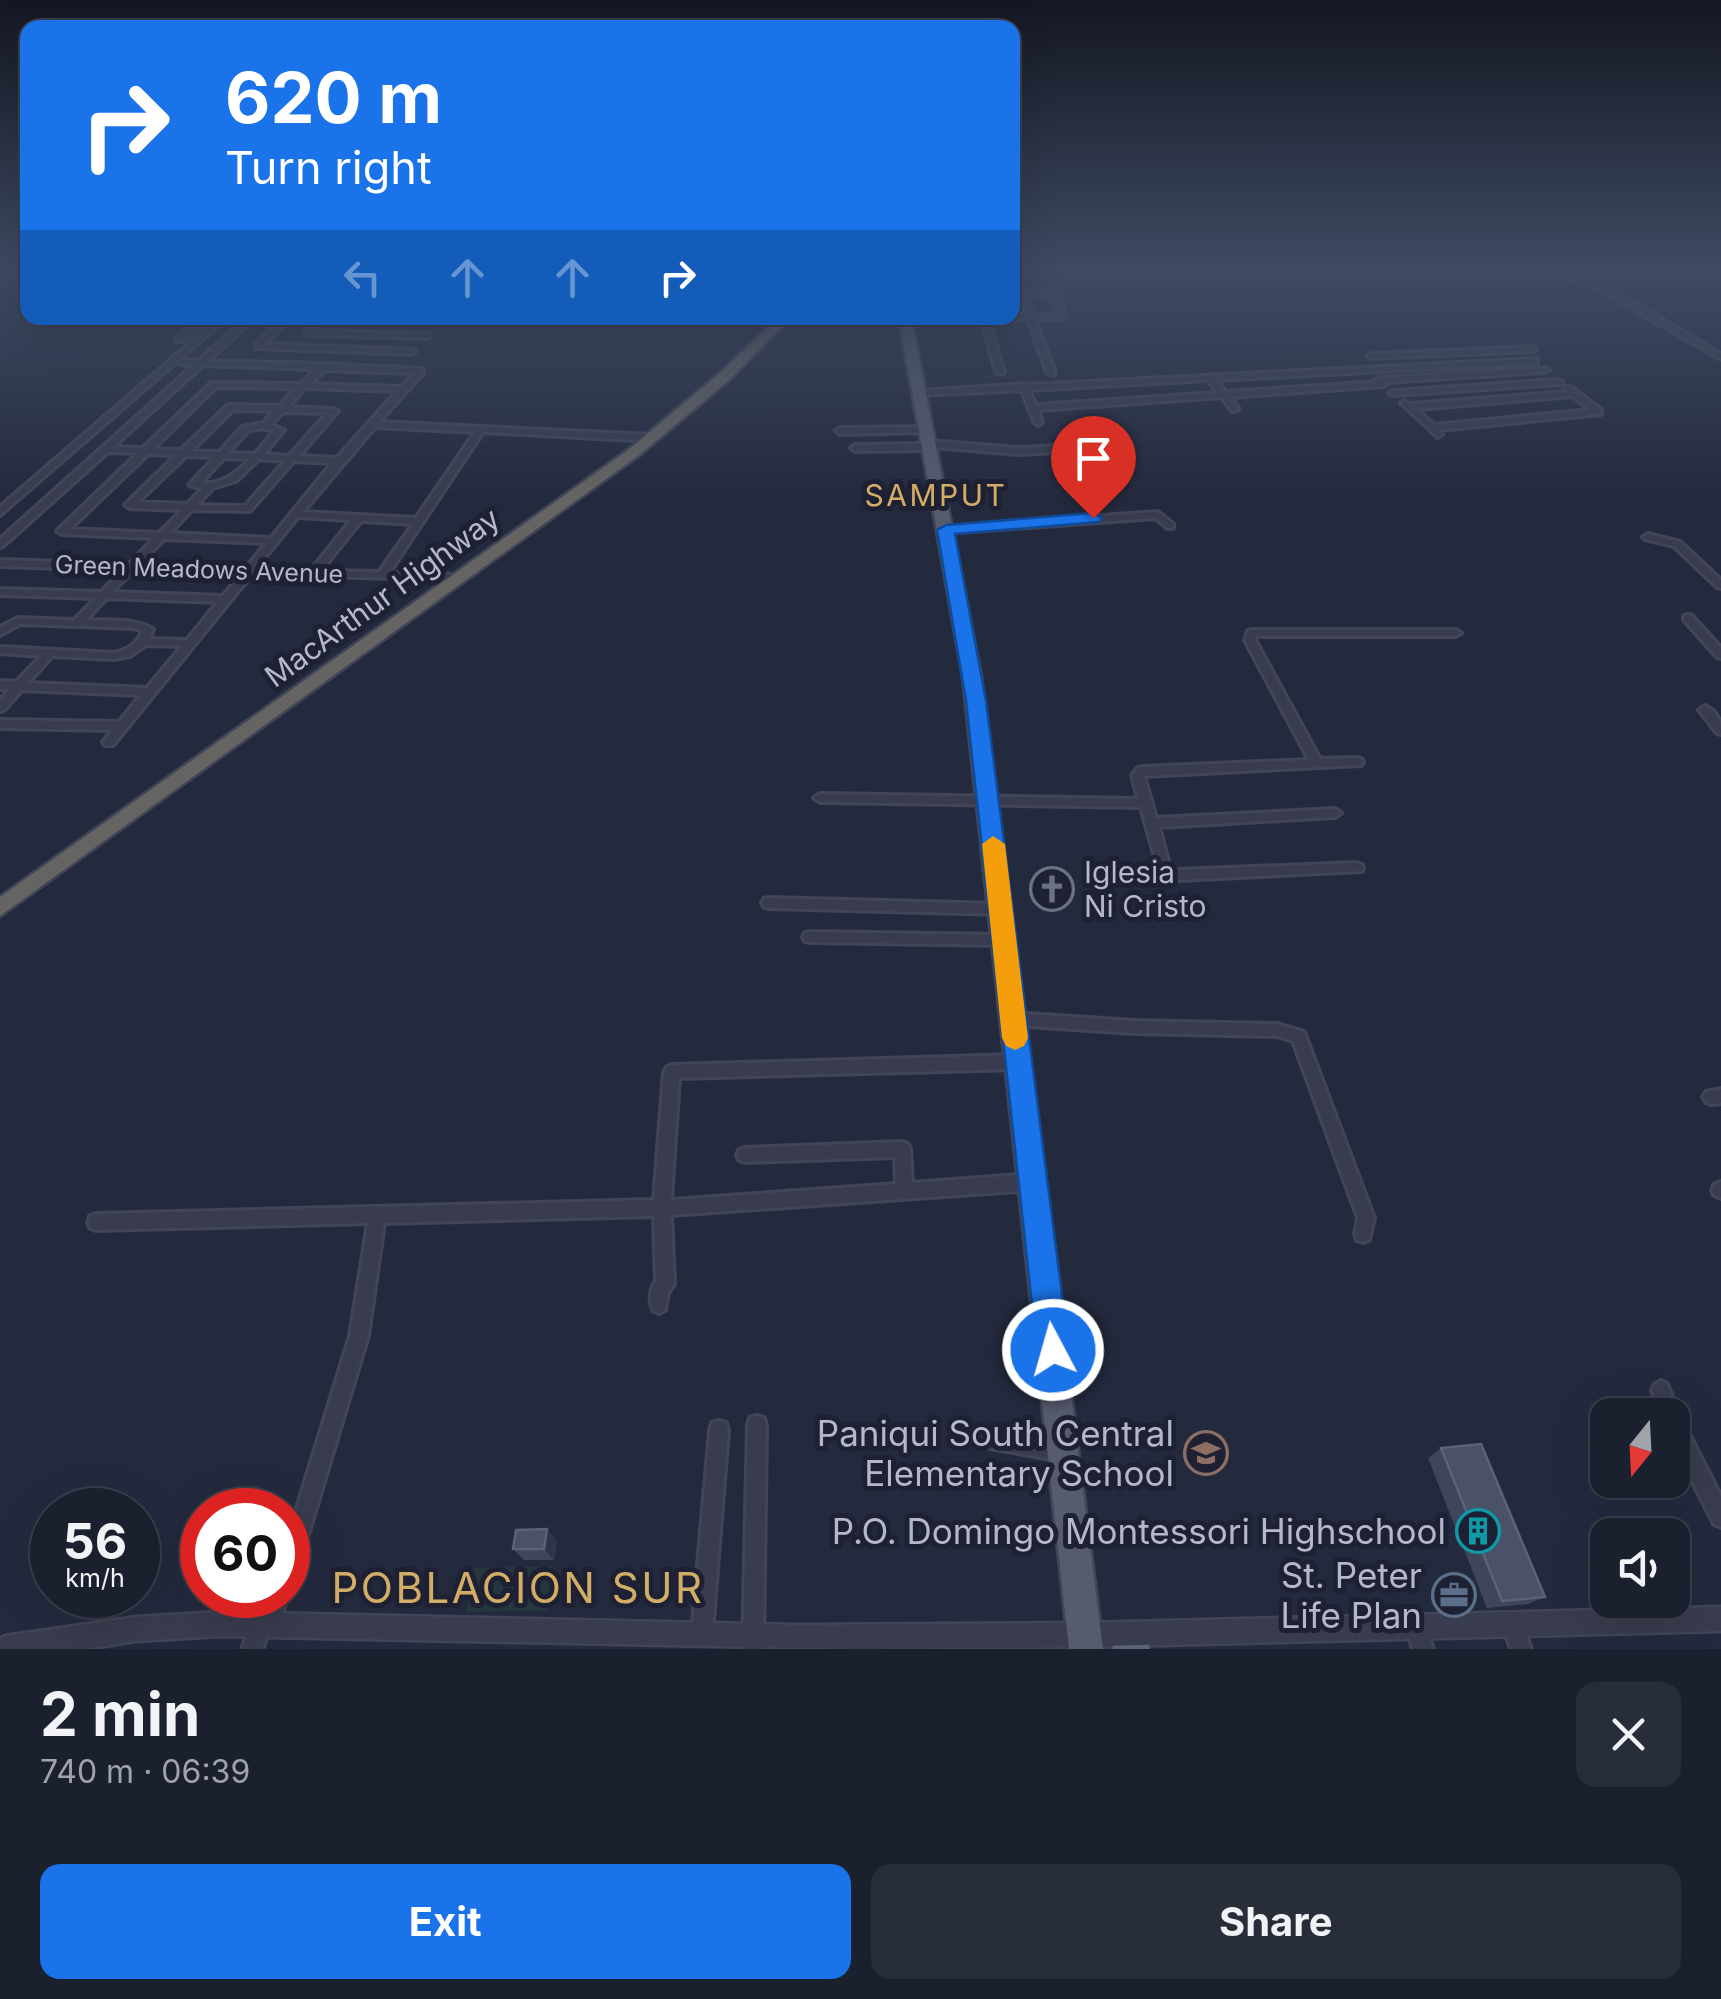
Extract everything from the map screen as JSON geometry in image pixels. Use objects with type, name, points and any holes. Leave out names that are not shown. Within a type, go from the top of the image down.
[{"type":"highway","name":"MacArthur Highway","points":[[0,908],[652,438],[756,346]]},
{"type":"main road","points":[[914,346],[927,390],[929,440],[972,677],[989,803],[1085,1642]]},
{"type":"street","points":[[0,512],[191,346]]},
{"type":"street","points":[[0,544],[220,346]]},
{"type":"street","points":[[259,346],[411,352]]},
{"type":"street","points":[[266,424],[280,430],[229,484],[209,487],[194,483],[247,428],[266,424],[343,346]]},
{"type":"street","points":[[396,369],[417,346]]},
{"type":"street","points":[[993,346],[1000,372]]},
{"type":"street","points":[[1041,346],[1051,373]]},
{"type":"street","points":[[1365,369],[1435,431],[1598,413],[1544,370],[1527,350],[1377,356],[1391,367]]},
{"type":"street","points":[[927,390],[1534,361]]},
{"type":"street","points":[[109,742],[339,461],[420,370],[183,362]]},
{"type":"street","points":[[1033,408],[1328,390],[1381,382],[1544,370]]},
{"type":"street","points":[[1210,377],[1236,409]]},
{"type":"street","points":[[1394,393],[1558,382]]},
{"type":"street","points":[[275,541],[62,531],[217,384],[403,389]]},
{"type":"street","points":[[1024,386],[1038,422]]},
{"type":"street","points":[[1355,387],[1368,401]]},
{"type":"street","points":[[1328,390],[1340,402]]},
{"type":"street","points":[[1296,392],[1306,406]]},
{"type":"street","points":[[1262,394],[1271,408]]},
{"type":"street","points":[[1409,407],[1572,394]]},
{"type":"street","points":[[1550,396],[1574,416]]},
{"type":"street","points":[[1524,398],[1552,418]]},
{"type":"street","points":[[1188,399],[1194,410]]},
{"type":"street","points":[[1502,400],[1525,419]]},
{"type":"street","points":[[1150,401],[1158,414]]},
{"type":"street","points":[[1477,402],[1499,422]]},
{"type":"street","points":[[1110,403],[1119,416]]},
{"type":"street","points":[[284,406],[334,411],[247,508],[130,505],[181,453],[231,407],[284,406]]},
{"type":"street","points":[[1072,406],[1077,418]]},
{"type":"street","points":[[372,424],[652,438]]},
{"type":"street","points":[[382,576],[480,429]]},
{"type":"street","points":[[840,431],[1018,451],[1056,450]]},
{"type":"street","points":[[855,448],[929,440]]},
{"type":"street","points":[[108,449],[339,461]]},
{"type":"street","points":[[78,622],[209,487]]},
{"type":"street","points":[[296,514],[417,522]]},
{"type":"street","points":[[946,530],[1158,515],[1170,526]]},
{"type":"street","points":[[314,573],[358,518]]},
{"type":"street","points":[[1648,536],[1677,544],[1721,585]]},
{"type":"street","name":"Green Meadows Avenue","points":[[0,563],[458,578]]},
{"type":"street","points":[[0,592],[228,599]]},
{"type":"street","points":[[1688,618],[1721,655]]},
{"type":"street","points":[[0,632],[13,622],[142,626],[148,630],[144,642]]},
{"type":"street","points":[[1317,764],[1250,640],[1252,634],[1456,634]]},
{"type":"street","points":[[0,650],[114,656],[126,654],[144,642],[191,642]]},
{"type":"street","points":[[0,708],[50,652]]},
{"type":"street","points":[[0,685],[151,692]]},
{"type":"street","points":[[1706,710],[1721,730]]},
{"type":"street","points":[[0,724],[122,726]]},
{"type":"street","points":[[1357,762],[1142,771],[1138,775],[1161,867],[1171,874],[1357,868]]},
{"type":"street","points":[[820,798],[890,794],[989,803],[1144,803]]},
{"type":"street","points":[[1150,823],[1335,813]]},
{"type":"street","points":[[770,902],[1001,909]]},
{"type":"street","points":[[810,937],[1004,940]]},
{"type":"street","points":[[1013,1019],[1277,1030],[1299,1036],[1366,1218],[1364,1234]]},
{"type":"street","points":[[659,1304],[660,1290],[665,1284],[662,1208],[672,1072],[1018,1062]]},
{"type":"street","points":[[745,1154],[902,1149],[905,1191]]},
{"type":"street","points":[[96,1222],[662,1208],[1034,1182]]},
{"type":"street","points":[[310,1496],[359,1336],[377,1217]]},
{"type":"street","points":[[1661,1390],[1664,1398]]},
{"type":"street","points":[[754,1642],[757,1425]]},
{"type":"street","points":[[702,1633],[719,1430]]},
{"type":"street","points":[[979,1438],[1065,1453]]},
{"type":"street","points":[[1690,1454],[1721,1518]]},
{"type":"street","points":[[5,1649],[136,1629],[220,1624],[260,1635],[702,1633],[754,1642],[1085,1642],[1358,1637],[1415,1624],[1721,1618]]},
{"type":"street","points":[[1511,1622],[1521,1649]]},
{"type":"street","points":[[1415,1624],[1423,1649]]},
{"type":"shaded area","points":[[554,1566],[548,1610],[466,1612],[474,1568]]},
{"type":"building","points":[[1481,1444],[1545,1597],[1502,1601],[1441,1448]]},
{"type":"building","points":[[547,1529],[544,1549],[513,1549],[516,1530]]},
{"type":"building","points":[[1114,1647],[1149,1649],[1114,1649]]},
{"type":"slow traffic","points":[[993,844],[1015,1038]]},
{"type":"place","name":"Iglesia Ni Cristo","points":[[1052,889]]},
{"type":"place","name":"Paniqui South Central Elementary School","points":[[1206,1453]]},
{"type":"place","name":"P.O. Domingo Montessori Highschool","points":[[1478,1531]]},
{"type":"place","name":"St. Peter Life Plan","points":[[1454,1595]]},
{"type":"district","name":"SAMPUT","points":[[936,495]]},
{"type":"district","name":"POBLACION SUR","points":[[518,1587]]},
{"type":"route","points":[[1053,1350],[976,701],[946,530],[1093,518]]}]
